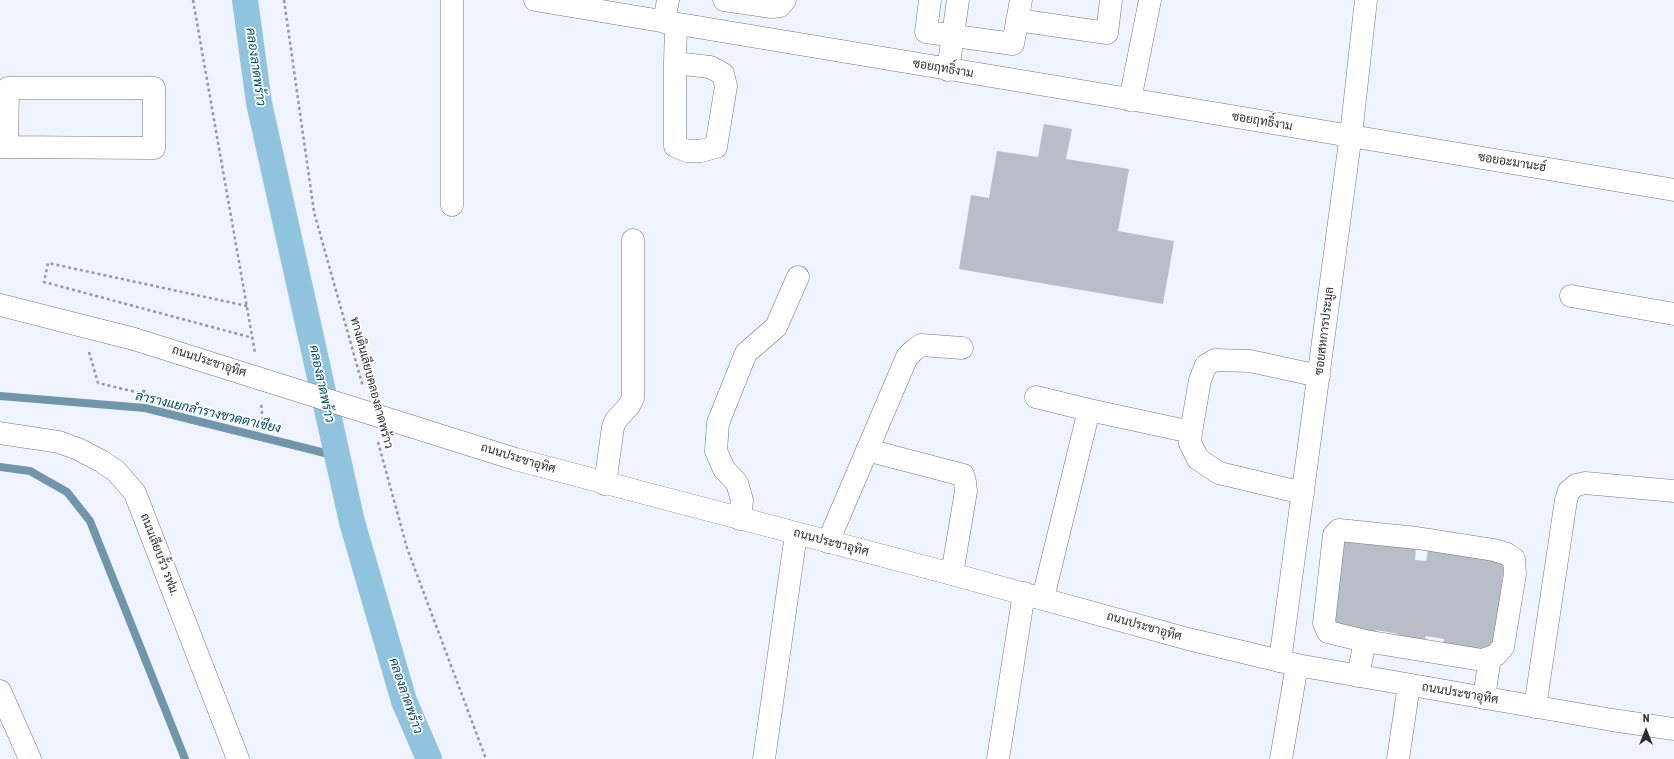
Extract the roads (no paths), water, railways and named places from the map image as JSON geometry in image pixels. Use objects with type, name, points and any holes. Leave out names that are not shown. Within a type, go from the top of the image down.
[{"type":"street","points":[[452,0],[452,205]]},
{"type":"street","name":"ซอยฤทธิ์งาม","points":[[535,0],[1350,137]]},
{"type":"street","points":[[668,0],[676,64]]},
{"type":"street","points":[[727,0],[772,7],[780,6],[785,0]]},
{"type":"street","points":[[930,0],[926,32],[1013,44],[1019,10],[1107,33],[1111,0]]},
{"type":"street","points":[[948,70],[958,0]]},
{"type":"street","points":[[1130,100],[1150,0]]},
{"type":"street","name":"ซอยสหการประมูล","points":[[1281,759],[1303,493],[1350,137],[1366,0]]},
{"type":"street","points":[[8,88],[154,88],[154,148],[4,147],[8,88]]},
{"type":"street","name":"ซอยอะมานะฮ์","points":[[1350,137],[1674,190]]},
{"type":"street","points":[[605,484],[613,427],[616,420],[629,406],[633,398],[633,240]]},
{"type":"street","points":[[740,519],[742,500],[737,484],[724,468],[716,451],[718,423],[746,353],[776,327],[798,277]]},
{"type":"street","points":[[1571,296],[1674,314]]},
{"type":"street","name":"ถนนประชาอุทิศ","points":[[0,306],[134,339],[515,459],[605,484],[952,574],[1188,639],[1289,663],[1358,676],[1535,707],[1674,729]]},
{"type":"street","points":[[828,542],[908,357],[921,345],[962,348]]},
{"type":"street","points":[[1303,493],[1219,473],[1198,459],[1190,443],[1191,432],[1200,380],[1206,365],[1215,360],[1250,362],[1319,376]]},
{"type":"street","points":[[1036,397],[1191,432]]},
{"type":"street","points":[[998,759],[1034,596],[1089,410]]},
{"type":"street","name":"ถนนเลียบรั้ว รฟม.","points":[[0,433],[59,442],[78,449],[116,471],[135,493],[238,759]]},
{"type":"street","points":[[867,450],[963,475],[966,490],[952,574]]},
{"type":"street","points":[[1535,707],[1566,500],[1569,491],[1576,485],[1584,483],[1674,491]]},
{"type":"street","points":[[1339,530],[1417,538],[1494,550],[1507,554],[1514,559],[1515,574],[1503,647],[1496,655],[1482,660],[1365,641],[1328,632],[1324,623],[1334,535],[1339,530]]},
{"type":"street","points":[[764,759],[796,534]]},
{"type":"street","points":[[1358,676],[1365,641]]},
{"type":"street","points":[[1484,698],[1490,657]]},
{"type":"street","points":[[1398,759],[1409,685]]},
{"type":"street","points":[[0,691],[30,759]]},
{"type":"waterway","name":"คลองลาดพร้าว","points":[[245,0],[259,103],[352,522],[404,701],[429,759]]},
{"type":"waterway","name":"ลำรางแยกลำรางชวดตาเชียง","points":[[0,396],[145,408],[337,456]]},
{"type":"waterway","points":[[0,467],[30,471],[67,492],[90,521],[185,759]]}]
